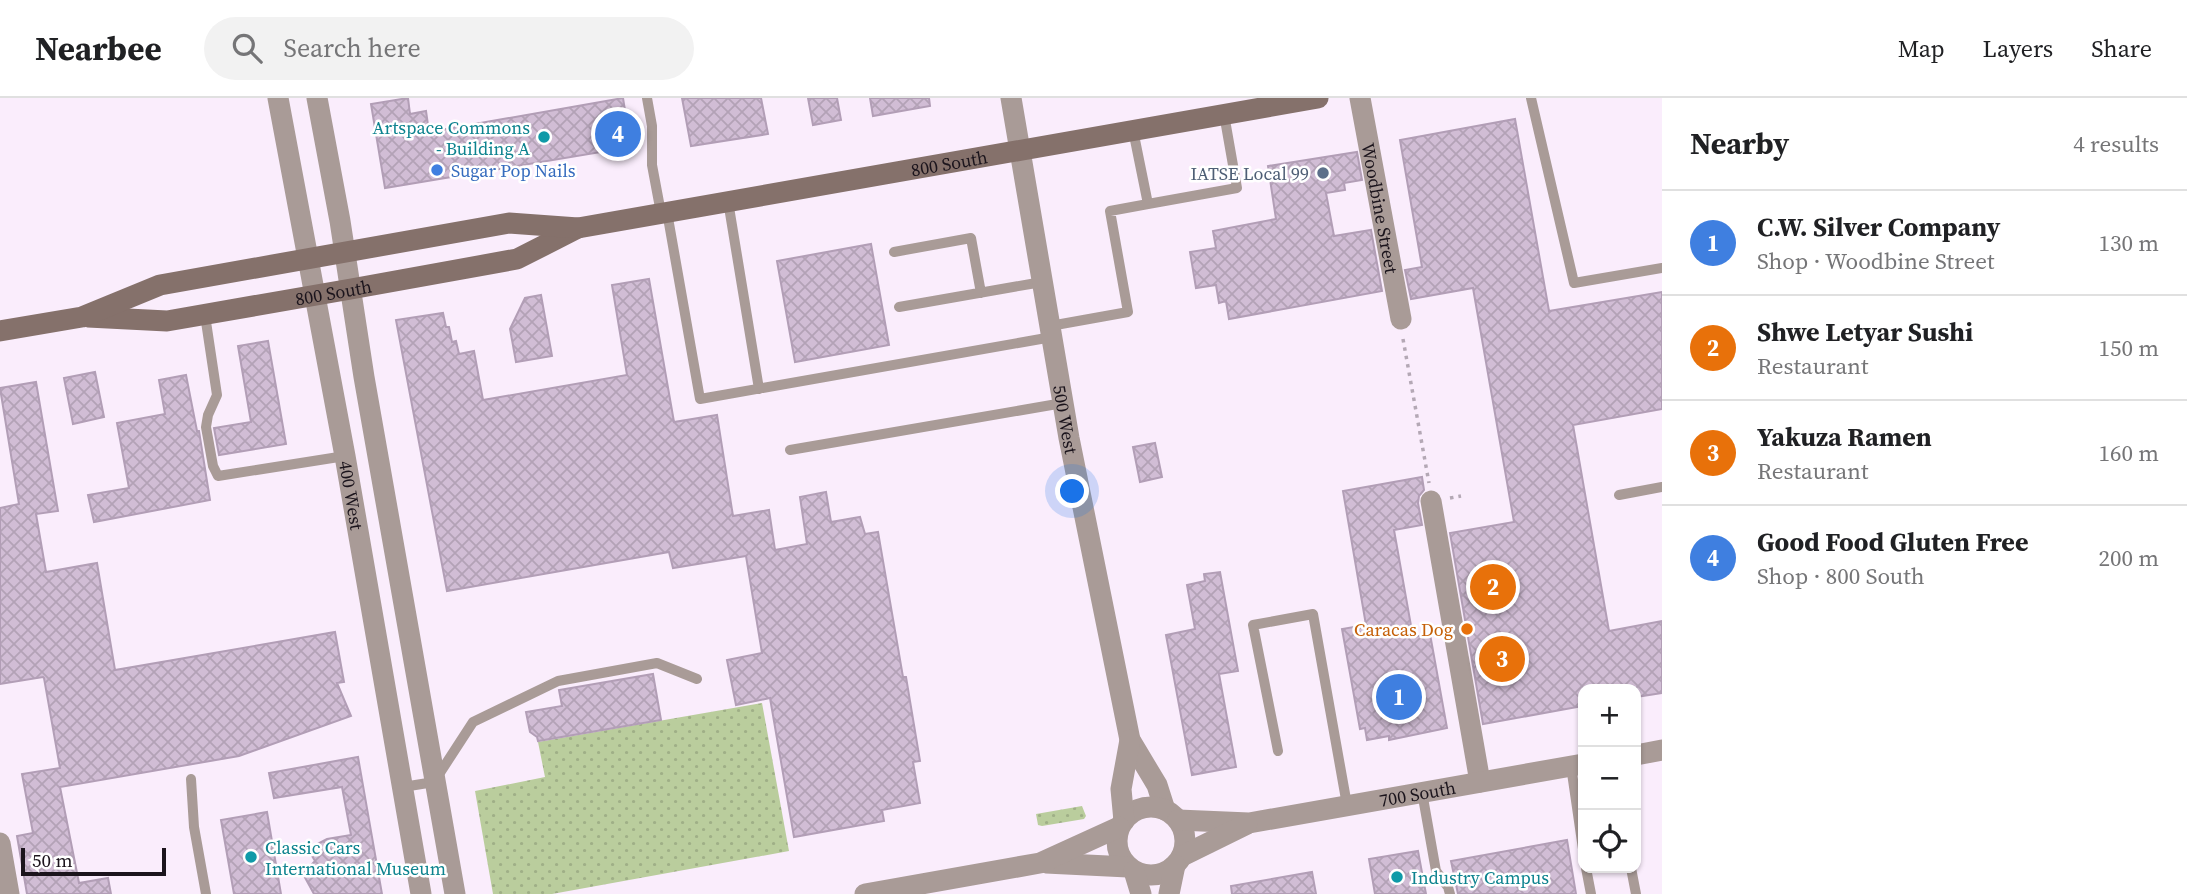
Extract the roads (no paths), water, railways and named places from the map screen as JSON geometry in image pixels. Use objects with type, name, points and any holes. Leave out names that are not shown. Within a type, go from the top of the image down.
[{"type":"street","name":"400 West","points":[[278,98],[345,456],[421,894]]},
{"type":"street","name":"400 West","points":[[317,98],[455,894]]},
{"type":"street","name":"500 West","points":[[1011,98],[1063,403],[1130,740],[1157,785],[1171,815]]},
{"type":"street","name":"800 South","points":[[82,317],[160,285],[307,258],[509,223],[578,228],[1318,98]]},
{"type":"street","name":"Woodbine Street","points":[[1360,98],[1401,319]]},
{"type":"street","name":"800 South","points":[[0,331],[82,317],[167,321],[314,296],[517,258],[578,228]]},
{"type":"street","points":[[1430,496],[1480,782]]},
{"type":"street","name":"500 West","points":[[1121,824],[1121,789],[1130,740]]},
{"type":"street","points":[[1641,754],[1662,750]]},
{"type":"street","name":"700 South","points":[[1171,815],[1249,823],[1577,765]]},
{"type":"street","points":[[1040,863],[1121,824],[1132,813],[1154,807],[1171,815],[1184,835],[1169,894]]},
{"type":"street","name":"700 South","points":[[1179,861],[1249,823]]},
{"type":"street","points":[[1121,824],[1117,842],[1119,853],[1131,869],[1142,894]]},
{"type":"street","points":[[0,843],[9,894]]},
{"type":"street","points":[[865,894],[1040,863],[1131,869],[1144,875],[1156,875],[1167,872],[1179,861]]},
{"type":"lane","points":[[647,98],[652,126],[652,165],[664,213],[700,399],[1051,331],[1128,312],[1110,211],[1237,188],[1224,114]]},
{"type":"lane","points":[[1531,98],[1574,283],[1662,268]]},
{"type":"lane","points":[[1133,130],[1148,204]]},
{"type":"lane","points":[[728,201],[759,389]]},
{"type":"lane","points":[[894,252],[971,238],[981,293]]},
{"type":"lane","points":[[899,307],[1042,282]]},
{"type":"lane","points":[[205,315],[217,395],[205,427],[212,466],[218,476],[345,456]]},
{"type":"lane","points":[[790,450],[1063,403]]},
{"type":"lane","points":[[1619,495],[1662,487]]},
{"type":"lane","points":[[1278,751],[1253,625],[1313,614],[1347,805]]},
{"type":"lane","points":[[403,787],[435,782],[473,722],[558,681],[657,663],[697,679]]},
{"type":"lane","points":[[1577,765],[1580,810]]},
{"type":"lane","points":[[191,779],[194,827],[206,894]]},
{"type":"lane","points":[[1422,792],[1436,871],[1450,894]]},
{"type":"lane","points":[[1587,873],[1591,894]]},
{"type":"lane","points":[[1632,873],[1636,894]]},
{"type":"place","name":"Good Food Gluten Free","points":[[618,134]]},
{"type":"place","name":"Artspace Commons - Building A","points":[[544,137]]},
{"type":"place","name":"Sugar Pop Nails","points":[[437,170]]},
{"type":"place","name":"IATSE Local 99","points":[[1323,173]]},
{"type":"place","name":"Shwe Letyar Sushi","points":[[1493,587]]},
{"type":"place","name":"Caracas Dog","points":[[1467,629]]},
{"type":"place","name":"Yakuza Ramen","points":[[1502,659]]},
{"type":"place","name":"C.W. Silver Company","points":[[1399,697]]},
{"type":"place","name":"Classic Cars International Museum","points":[[251,857]]},
{"type":"place","name":"Industry Campus","points":[[1397,877]]}]
